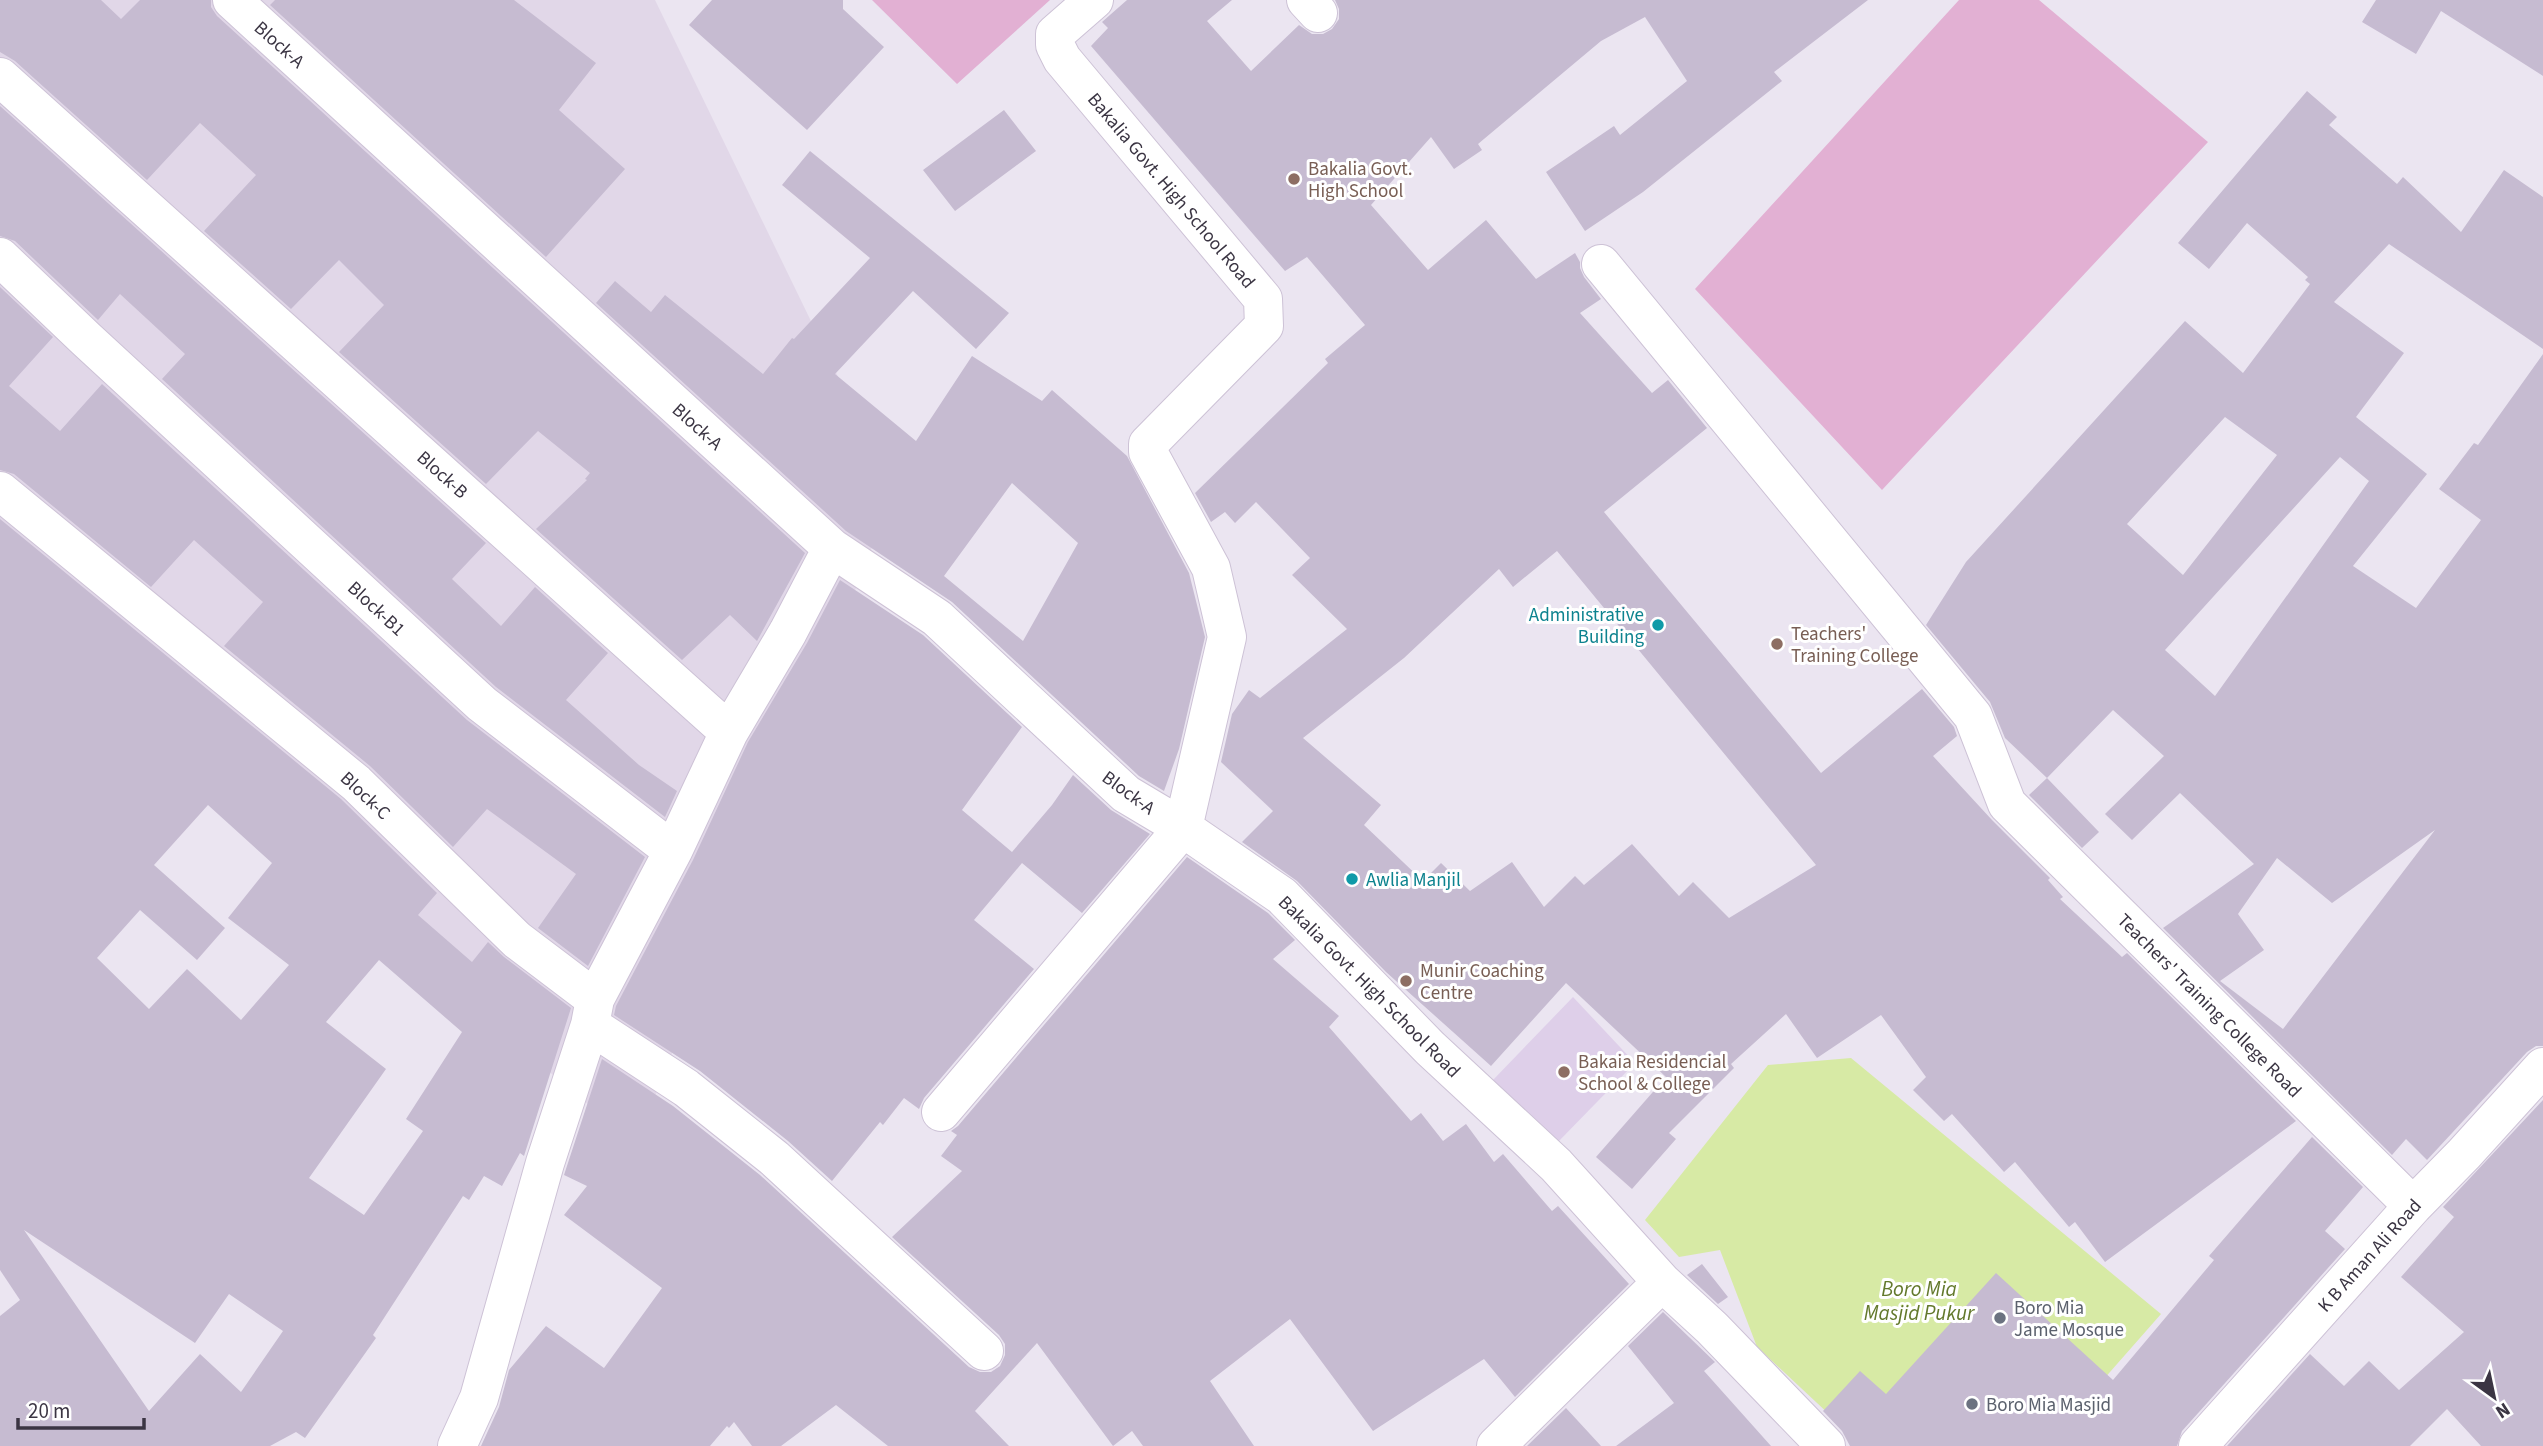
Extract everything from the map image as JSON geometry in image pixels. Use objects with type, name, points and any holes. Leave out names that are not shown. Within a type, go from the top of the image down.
[{"type":"street","name":"Block-A","points":[[232,0],[832,548],[937,618],[1126,794],[1183,828]]},
{"type":"street","name":"Bakalia Govt. High School Road","points":[[1094,0],[1055,34],[1058,52],[1263,299],[1265,313],[1264,326],[1148,444],[1148,452],[1211,568],[1227,637],[1183,828],[1282,896],[1430,1048],[1556,1165],[1662,1282],[1712,1328],[1826,1446]]},
{"type":"street","name":"Block-B","points":[[0,77],[729,732]]},
{"type":"street","name":"Block-B1","points":[[0,257],[96,349],[482,704],[673,851]]},
{"type":"street","name":"Teachers' Training College Road","points":[[1601,264],[1973,716],[2007,804],[2413,1206]]},
{"type":"street","name":"Block-C","points":[[0,491],[356,783],[593,1012],[774,1158],[984,1351]]},
{"type":"street","points":[[457,1446],[479,1398],[545,1163],[593,1012],[729,732],[788,632],[832,548]]},
{"type":"street","points":[[941,1112],[1183,828]]},
{"type":"street","name":"K B Aman Ali Road","points":[[2198,1446],[2413,1206],[2543,1067]]},
{"type":"street","points":[[1496,1446],[1662,1282]]},
{"type":"shaded area","points":[[0,0],[655,0],[894,492],[636,1144],[0,615]]},
{"type":"shaded area","points":[[872,0],[1050,0],[957,84]]},
{"type":"shaded area","points":[[1959,0],[2039,0],[2208,142],[1882,490],[1695,289]]},
{"type":"shaded area","name":"Bakaia Residencial School & College","points":[[1573,997],[1635,1063],[1558,1142],[1493,1080]]},
{"type":"water","name":"Boro Mia Masjid Pukur","points":[[1851,1058],[2161,1314],[2059,1430],[1863,1446],[1757,1347],[1720,1250],[1679,1257],[1645,1220],[1768,1065]]},
{"type":"building","points":[[0,0],[101,0],[121,19],[140,0],[211,0],[211,7],[217,16],[805,553],[757,641],[730,615],[682,660],[536,529],[587,480],[585,479],[590,473],[538,431],[486,484],[339,352],[384,305],[339,260],[291,309],[204,231],[256,175],[200,123],[147,180],[15,61],[0,52]]},
{"type":"building","points":[[275,0],[514,0],[596,63],[559,110],[625,169],[546,257],[270,5]]},
{"type":"building","points":[[712,0],[843,0],[843,9],[884,47],[807,130],[689,25]]},
{"type":"building","points":[[1127,0],[1232,0],[1207,21],[1251,71],[1299,25],[1312,34],[1323,34],[1332,29],[1339,19],[1335,0],[1868,0],[1774,72],[1782,81],[1643,192],[1585,231],[1546,172],[1614,126],[1620,135],[1687,81],[1645,17],[1601,41],[1478,144],[1482,150],[1454,169],[1431,137],[1371,205],[1428,270],[1486,220],[1536,279],[1575,253],[1584,277],[1601,299],[1580,313],[1652,393],[1668,380],[1707,428],[1604,512],[1821,773],[1922,689],[1954,727],[1957,736],[1933,756],[2050,878],[2048,880],[2063,897],[2060,899],[2122,957],[2127,953],[2296,1121],[2105,1262],[2075,1222],[2069,1227],[2015,1162],[2004,1172],[1952,1114],[1944,1121],[1913,1090],[1926,1077],[1881,1015],[1817,1058],[1786,1014],[1731,1064],[1734,1068],[1669,1133],[1676,1139],[1632,1189],[1596,1157],[1666,1077],[1566,983],[1491,1066],[1386,972],[1297,881],[1242,842],[1273,811],[1221,762],[1232,714],[1249,690],[1260,698],[1347,629],[1292,575],[1310,558],[1256,502],[1235,523],[1225,512],[1211,522],[1195,493],[1328,363],[1325,359],[1365,325],[1307,257],[1285,271],[1091,46],[1108,28],[1102,22]],"holes":[[[1557,551],[1816,865],[1729,918],[1693,882],[1679,896],[1632,844],[1584,885],[1575,876],[1544,907],[1512,862],[1470,891],[1441,863],[1423,881],[1364,825],[1381,805],[1303,738],[1404,658],[1499,569],[1513,587]]]},
{"type":"building","points":[[2376,0],[2543,0],[2543,76],[2441,11],[2416,54],[2362,22]]},
{"type":"building","points":[[2307,91],[2337,117],[2329,125],[2397,184],[2403,177],[2461,232],[2504,170],[2543,197],[2543,349],[2389,244],[2334,302],[2404,353],[2356,417],[2427,474],[2353,566],[2416,608],[2481,520],[2439,489],[2474,443],[2478,445],[2543,354],[2543,1046],[2536,1046],[2527,1052],[2427,1160],[2406,1139],[2392,1155],[2163,928],[2254,864],[2180,793],[2132,840],[2105,814],[2164,756],[2113,710],[2047,778],[2005,738],[1990,702],[1926,625],[1966,562],[2185,321],[2243,373],[2310,284],[2305,280],[2308,277],[2247,223],[2209,269],[2178,243]],"holes":[[[2225,417],[2277,455],[2183,575],[2127,524]],[[2340,457],[2369,481],[2215,696],[2165,650]],[[2435,830],[2283,1029],[2220,981],[2264,950],[2238,914],[2277,858],[2332,903]]]},
{"type":"building","points":[[0,106],[486,543],[452,579],[501,626],[535,587],[608,653],[566,700],[639,765],[677,791],[665,817],[496,687],[162,379],[185,354],[120,294],[98,320],[15,241],[0,236]]},
{"type":"building","points":[[1004,110],[1036,151],[955,211],[923,170]]},
{"type":"building","points":[[810,151],[1009,313],[976,349],[913,291],[835,374],[916,441],[972,356],[1042,401],[1052,390],[1127,456],[1189,573],[1205,637],[1179,749],[1164,791],[1139,776],[952,602],[846,531],[596,303],[615,281],[651,312],[665,295],[763,374],[792,338],[794,339],[870,258],[782,185]],"holes":[[[1012,483],[1078,543],[1023,641],[944,576]]]},
{"type":"building","points":[[0,287],[53,337],[9,386],[60,431],[102,384],[467,720],[645,857],[588,966],[538,928],[576,874],[487,809],[453,847],[370,766],[224,646],[263,602],[194,540],[151,587],[14,474],[0,470]]},
{"type":"building","points":[[0,519],[341,799],[437,893],[418,915],[472,962],[488,942],[571,1008],[524,1156],[520,1153],[502,1186],[484,1176],[469,1200],[463,1196],[373,1335],[376,1338],[305,1438],[296,1432],[270,1446],[0,1446],[0,1316],[20,1300],[0,1270]],"holes":[[[208,805],[272,863],[228,918],[289,965],[241,1020],[187,969],[149,1009],[97,958],[140,910],[197,960],[225,928],[154,865]],[[379,960],[462,1032],[406,1119],[423,1131],[364,1215],[309,1178],[386,1069],[326,1022]],[[24,1230],[195,1343],[229,1294],[283,1331],[241,1392],[200,1354],[149,1411]]]},
{"type":"building","points":[[840,580],[923,635],[1022,727],[962,810],[1012,852],[1052,805],[1073,775],[1111,810],[1150,834],[1082,913],[1022,863],[974,920],[1034,969],[924,1098],[919,1109],[904,1098],[883,1125],[880,1122],[832,1181],[788,1141],[700,1071],[614,1015],[616,1006],[693,860],[748,742],[807,643]]},
{"type":"building","points":[[2047,778],[2099,832],[2082,848],[2029,795]]},
{"type":"building","points":[[1187,857],[1268,913],[1295,940],[1273,959],[1339,1016],[1329,1027],[1411,1121],[1421,1113],[1443,1141],[1466,1124],[1494,1162],[1503,1154],[1552,1211],[1558,1206],[1629,1284],[1515,1397],[1484,1359],[1373,1431],[1290,1319],[1210,1381],[1254,1446],[1143,1446],[1132,1431],[1113,1446],[1037,1343],[975,1411],[1009,1446],[888,1446],[836,1405],[781,1446],[752,1446],[734,1422],[729,1428],[727,1426],[710,1446],[481,1446],[499,1407],[509,1370],[546,1326],[604,1368],[662,1288],[564,1215],[587,1186],[564,1175],[602,1059],[673,1106],[760,1175],[969,1367],[980,1372],[991,1372],[1000,1366],[1005,1355],[1005,1344],[999,1335],[892,1237],[962,1171],[941,1156],[957,1135],[951,1131]]},
{"type":"building","points":[[2543,1100],[2543,1446],[2481,1446],[2447,1409],[2410,1446],[2227,1446],[2310,1354],[2344,1386],[2369,1361],[2399,1390],[2464,1332],[2401,1277],[2454,1217],[2443,1207]]},
{"type":"building","points":[[2312,1137],[2363,1187],[2325,1231],[2345,1249],[2182,1431],[2177,1446],[1850,1446],[1842,1431],[1823,1411],[1860,1371],[1886,1394],[1996,1273],[2113,1380],[2214,1260],[2209,1256]]},
{"type":"building","points":[[1702,1264],[1728,1297],[1718,1304],[1687,1275]]},
{"type":"building","points":[[1663,1312],[1715,1362],[1704,1371],[1771,1446],[1616,1446],[1674,1403],[1628,1346]]},
{"type":"building","points":[[1566,1408],[1601,1446],[1527,1446]]},
{"type":"place","name":"Bakalia Govt. High School","points":[[1294,179]]},
{"type":"place","name":"Administrative Building","points":[[1658,625]]},
{"type":"place","name":"Teachers' Training College","points":[[1777,644]]},
{"type":"place","name":"Awlia Manjil","points":[[1352,879]]},
{"type":"place","name":"Munir Coaching Centre","points":[[1406,981]]},
{"type":"place","name":"Bakaia Residencial School & College","points":[[1564,1072]]},
{"type":"place","name":"Boro Mia Jame Mosque","points":[[2000,1318]]},
{"type":"place","name":"Boro Mia Masjid","points":[[1972,1404]]}]
